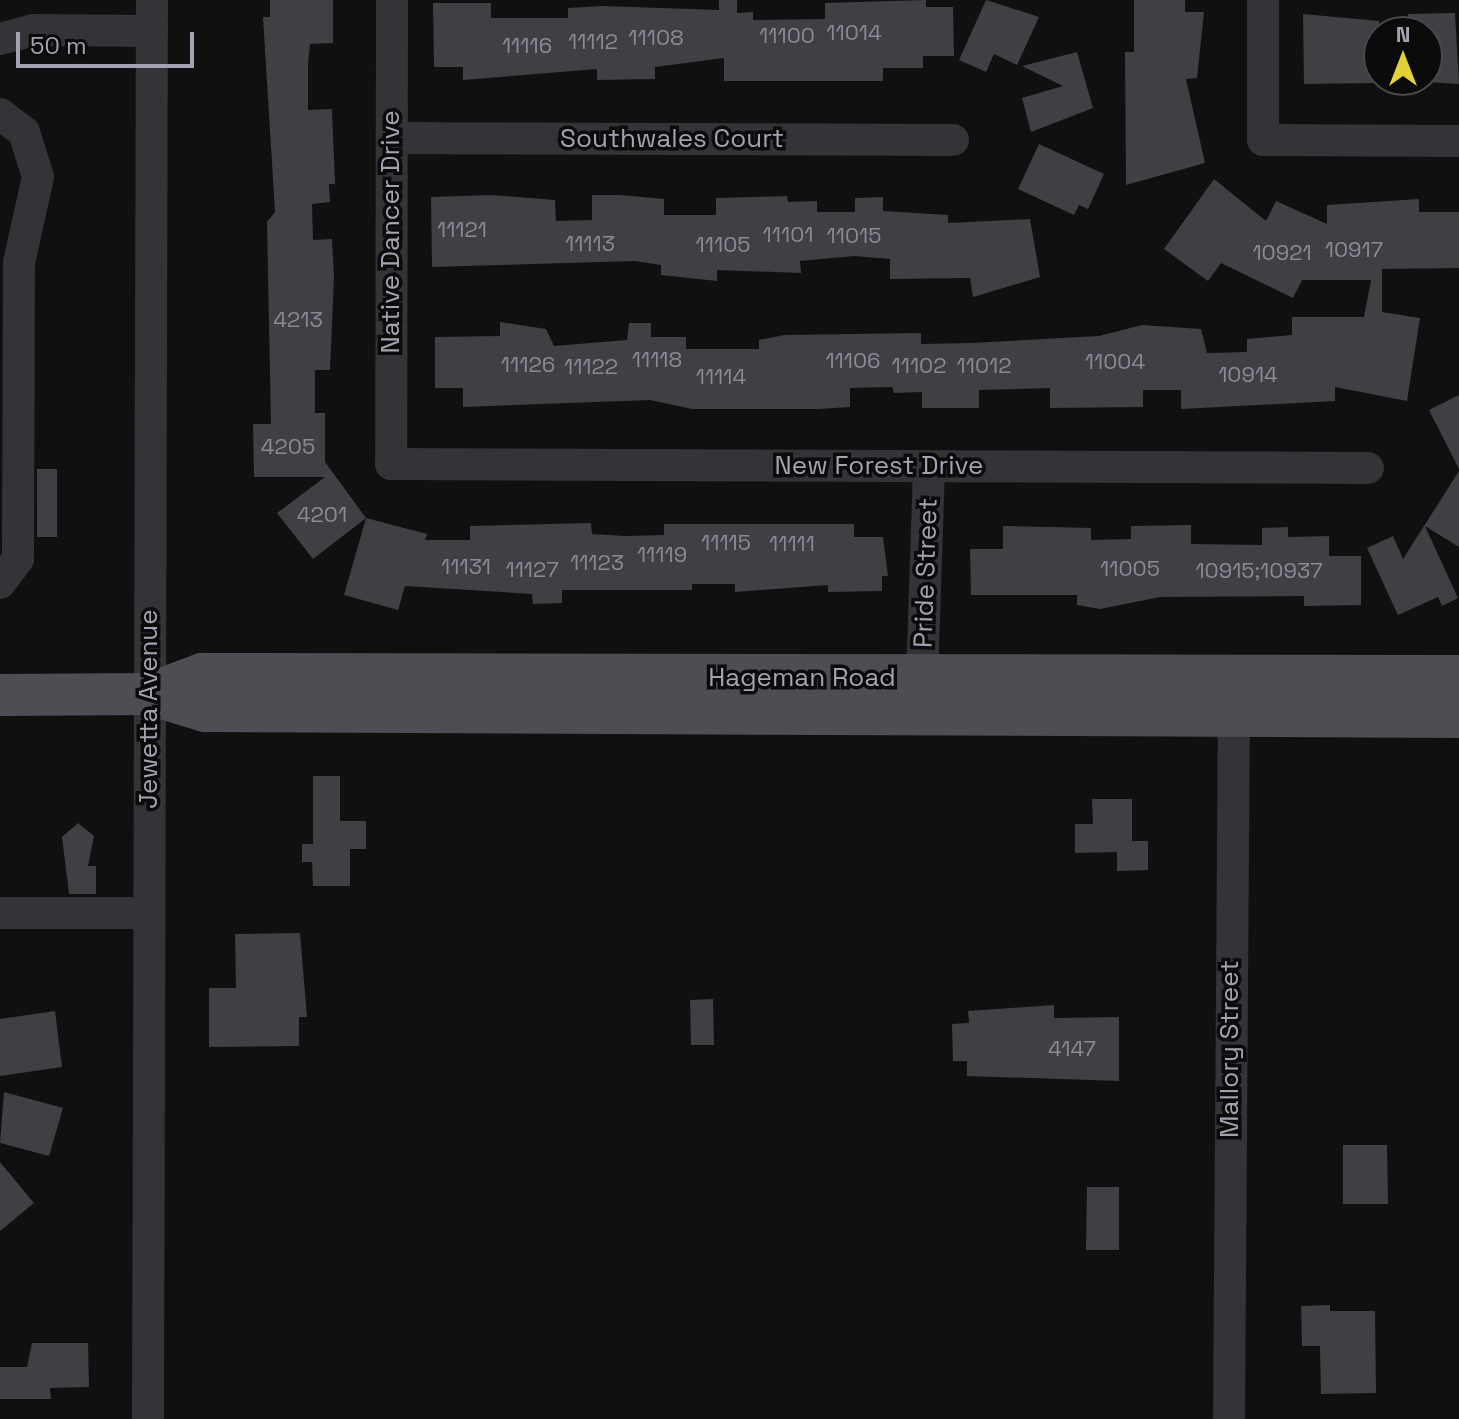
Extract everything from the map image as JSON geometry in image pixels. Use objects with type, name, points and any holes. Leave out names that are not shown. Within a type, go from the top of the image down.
[{"type":"main road","name":"Hageman Road","points":[[149,694],[202,674],[922,679],[1233,698],[1459,717]]},
{"type":"main road","name":"Hageman Road","points":[[0,695],[149,694],[205,711],[1233,698],[1459,676]]},
{"type":"street","name":"Native Dancer Drive","points":[[391,464],[392,0]]},
{"type":"street","points":[[1263,0],[1263,140],[1459,141]]},
{"type":"street","points":[[0,39],[34,30],[152,16]]},
{"type":"street","name":"Jewetta Avenue","points":[[148,1419],[152,16]]},
{"type":"street","points":[[0,114],[24,132],[38,177],[19,263],[18,559],[0,583]]},
{"type":"street","name":"Southwales Court","points":[[392,138],[953,140]]},
{"type":"street","name":"New Forest Drive","points":[[391,464],[1368,468]]},
{"type":"street","name":"Pride Street","points":[[922,679],[929,466]]},
{"type":"street","name":"Mallory Street","points":[[1229,1419],[1233,698]]},
{"type":"street","points":[[0,913],[148,913]]},
{"type":"building","points":[[270,0],[333,0],[333,43],[310,44],[308,64],[308,110],[332,109],[335,184],[329,184],[330,202],[312,204],[313,240],[332,239],[334,277],[330,370],[315,370],[315,413],[325,413],[325,462],[366,518],[313,559],[277,513],[325,477],[254,477],[253,424],[271,424],[267,222],[275,212],[263,17],[270,17]]},
{"type":"building","points":[[719,0],[737,0],[737,13],[753,12],[753,20],[825,19],[825,3],[926,0],[926,7],[953,7],[954,56],[923,56],[923,68],[883,68],[883,81],[724,81],[724,58],[655,67],[655,79],[597,80],[597,69],[463,80],[463,67],[434,67],[433,3],[491,3],[491,18],[568,18],[568,8],[603,6],[719,10]]},
{"type":"building","points":[[986,0],[1039,17],[1017,65],[994,54],[986,72],[959,60]]},
{"type":"building","points":[[1134,0],[1185,0],[1185,12],[1204,12],[1197,78],[1186,79],[1205,163],[1126,185],[1125,52],[1134,52]]},
{"type":"building","points":[[1455,13],[1459,84],[1443,83],[1443,16],[1408,14]]},
{"type":"building","points":[[1303,14],[1363,20],[1363,83],[1304,84]]},
{"type":"building","points":[[1077,52],[1093,108],[1031,132],[1022,98],[1063,86],[1022,66]]},
{"type":"building","points":[[1039,144],[1104,174],[1088,209],[1079,205],[1074,215],[1018,189]]},
{"type":"building","points":[[1214,179],[1266,221],[1276,201],[1327,224],[1327,205],[1419,199],[1419,212],[1459,212],[1459,268],[1382,269],[1382,312],[1420,318],[1407,401],[1335,387],[1335,401],[1181,409],[1181,390],[1143,390],[1143,407],[1050,408],[1050,388],[979,390],[979,408],[922,408],[922,392],[894,393],[892,387],[850,388],[850,407],[819,409],[692,409],[650,400],[463,407],[463,388],[435,388],[435,337],[500,336],[500,322],[546,329],[554,346],[627,340],[629,323],[651,323],[651,337],[686,337],[686,349],[759,349],[759,340],[784,335],[921,333],[921,344],[972,343],[1099,336],[1142,325],[1201,329],[1207,353],[1247,352],[1247,339],[1292,335],[1292,317],[1364,317],[1371,280],[1302,280],[1293,298],[1221,263],[1208,281],[1164,249]]},
{"type":"building","points":[[491,195],[555,200],[556,221],[592,220],[592,195],[664,199],[664,215],[716,215],[716,198],[787,196],[788,202],[817,201],[817,212],[855,212],[855,198],[883,197],[883,211],[948,215],[948,223],[1030,219],[1040,277],[973,297],[970,278],[890,279],[890,259],[854,256],[800,261],[801,273],[717,270],[717,281],[661,275],[661,265],[635,261],[432,267],[431,197]]},
{"type":"building","points":[[1459,395],[1459,469],[1429,410]]},
{"type":"building","points":[[37,469],[57,469],[57,537],[37,537]]},
{"type":"building","points":[[1459,471],[1459,547],[1425,526],[1458,598],[1442,606],[1438,597],[1398,615],[1367,548],[1393,536],[1403,559]]},
{"type":"building","points":[[366,518],[427,534],[425,540],[470,540],[470,526],[591,523],[592,534],[626,536],[664,535],[664,524],[854,524],[854,537],[883,537],[888,576],[882,576],[882,591],[828,592],[828,585],[735,592],[735,584],[692,584],[692,590],[562,590],[562,603],[533,604],[532,594],[405,586],[398,610],[344,595]]},
{"type":"building","points":[[1191,525],[1191,544],[1262,545],[1262,528],[1288,527],[1288,537],[1329,536],[1329,556],[1361,556],[1361,605],[1304,606],[1304,596],[1160,597],[1100,609],[1077,605],[1077,595],[971,595],[970,549],[1003,549],[1003,526],[1091,528],[1091,540],[1131,539],[1131,526]]},
{"type":"building","points":[[313,776],[340,776],[340,821],[366,821],[366,849],[350,849],[350,886],[313,886],[312,862],[302,862],[302,844],[313,844]]},
{"type":"building","points":[[1092,799],[1132,799],[1132,841],[1148,841],[1148,870],[1117,871],[1117,852],[1075,853],[1075,824],[1093,824]]},
{"type":"building","points":[[78,823],[94,836],[88,866],[96,866],[96,894],[69,894],[62,837]]},
{"type":"building","points":[[300,933],[307,1017],[299,1017],[299,1046],[209,1047],[209,988],[236,988],[235,934]]},
{"type":"building","points":[[713,999],[714,1045],[691,1045],[690,1000]]},
{"type":"building","points":[[1054,1005],[1054,1018],[1119,1017],[1119,1081],[967,1076],[967,1061],[953,1061],[952,1024],[969,1023],[968,1011]]},
{"type":"building","points":[[55,1011],[62,1067],[0,1076],[0,1019]]},
{"type":"building","points":[[4,1092],[63,1108],[49,1156],[0,1143]]},
{"type":"building","points":[[1343,1145],[1387,1145],[1388,1204],[1343,1204]]},
{"type":"building","points":[[0,1162],[34,1203],[0,1231]]},
{"type":"building","points":[[1087,1187],[1119,1187],[1119,1250],[1086,1250]]},
{"type":"building","points":[[1330,1305],[1330,1311],[1375,1311],[1376,1393],[1321,1394],[1320,1346],[1302,1346],[1301,1306]]},
{"type":"building","points":[[32,1343],[88,1343],[89,1387],[50,1388],[51,1399],[0,1399],[0,1367],[27,1367]]}]
